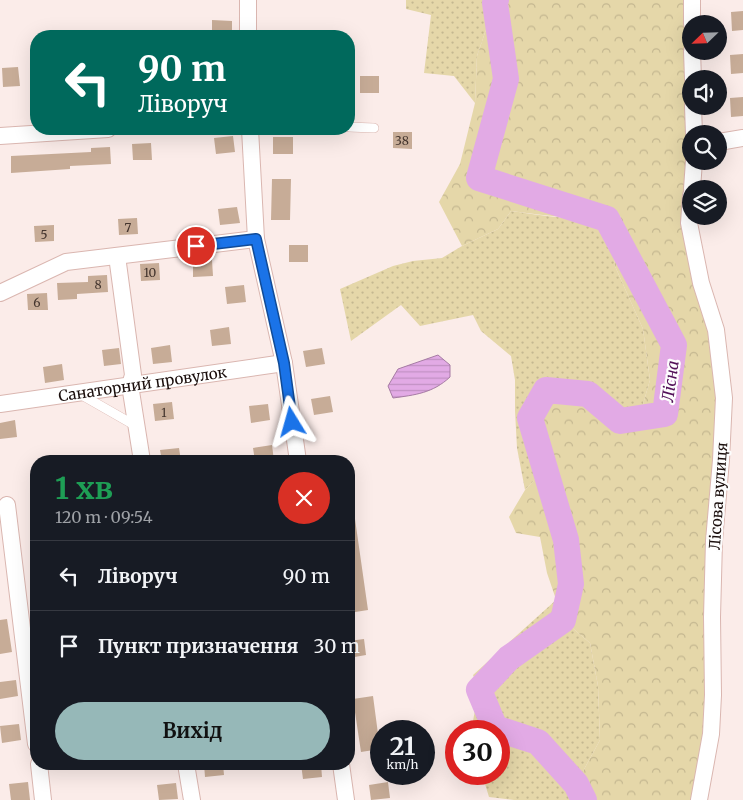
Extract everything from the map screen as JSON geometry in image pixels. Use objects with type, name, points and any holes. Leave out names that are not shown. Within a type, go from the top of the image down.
[{"type":"street","points":[[248,0],[248,30]]},
{"type":"street","points":[[692,0],[692,15]]},
{"type":"street","points":[[0,136],[30,134]]},
{"type":"street","points":[[250,135],[256,239],[284,363],[297,455]]},
{"type":"street","points":[[727,141],[743,138]]},
{"type":"street","name":"Лісова вулиця","points":[[690,225],[701,283],[716,330],[724,398],[714,541],[711,734],[699,800]]},
{"type":"street","points":[[0,293],[66,262],[256,239]]},
{"type":"street","points":[[117,256],[132,375],[130,385],[141,455]]},
{"type":"street","name":"Санаторний провулок","points":[[0,404],[284,363]]},
{"type":"street","points":[[7,505],[30,695]]},
{"type":"street","points":[[40,770],[43,800]]},
{"type":"street","points":[[187,770],[192,800]]},
{"type":"street","points":[[342,770],[346,800]]},
{"type":"lane","points":[[355,127],[374,128]]},
{"type":"lane","points":[[77,393],[136,426]]},
{"type":"green space","points":[[406,0],[496,0],[477,56],[475,103],[454,76],[424,73],[431,15],[406,9]]},
{"type":"green space","points":[[496,0],[692,0],[692,15],[682,15],[682,60],[692,60],[692,70],[682,70],[682,115],[692,115],[692,125],[682,125],[682,170],[692,170],[692,180],[682,180],[682,225],[698,225],[724,398],[699,800],[584,800],[576,784],[600,740],[598,686],[590,643],[563,620],[547,573],[540,537],[516,533],[509,517],[525,490],[544,470],[530,418],[546,390],[588,394],[620,421],[639,418],[650,380],[643,329],[614,264],[621,216],[580,218],[511,211],[498,229],[462,246],[439,202],[460,164],[475,103],[477,56]]},
{"type":"green space","points":[[511,211],[580,219],[621,216],[614,264],[643,329],[650,380],[639,418],[620,421],[588,394],[530,418],[544,470],[525,490],[517,448],[515,380],[511,356],[481,331],[473,315],[420,326],[401,305],[351,341],[340,289],[393,266],[413,261],[442,258],[498,229]]},
{"type":"green space","points":[[556,600],[563,620],[590,643],[598,686],[600,740],[576,784],[584,800],[514,800],[489,797],[485,785],[510,785],[510,720],[473,720],[479,690],[473,675]]},
{"type":"shaded area","points":[[438,355],[450,365],[450,377],[430,390],[393,398],[388,386],[398,369]]},
{"type":"building","points":[[743,11],[743,30],[732,31],[731,12]]},
{"type":"building","points":[[212,20],[232,21],[232,30],[212,30]]},
{"type":"building","points":[[743,54],[743,73],[731,74],[730,55]]},
{"type":"building","points":[[18,67],[20,86],[3,87],[2,68]]},
{"type":"building","points":[[360,76],[379,76],[379,93],[360,93]]},
{"type":"building","points":[[743,97],[743,116],[731,117],[730,98]]},
{"type":"building","points":[[393,132],[412,132],[412,149],[393,148]]},
{"type":"building","points":[[233,136],[235,152],[216,154],[214,138]]},
{"type":"building","points":[[273,137],[293,137],[293,154],[273,154]]},
{"type":"building","points":[[151,143],[152,160],[133,160],[132,144]]},
{"type":"building","points":[[110,147],[111,164],[70,166],[70,169],[11,173],[11,156],[91,152],[91,148]]},
{"type":"building","points":[[272,179],[291,179],[290,220],[271,220]]},
{"type":"building","points":[[237,207],[240,223],[220,225],[218,209]]},
{"type":"building","points":[[137,218],[138,234],[119,235],[118,219]]},
{"type":"building","points":[[54,225],[54,241],[35,242],[34,226]]},
{"type":"building","points":[[289,245],[308,245],[308,262],[289,262]]},
{"type":"building","points":[[193,260],[212,260],[213,276],[193,277]]},
{"type":"building","points":[[159,263],[160,280],[141,281],[140,264]]},
{"type":"building","points":[[107,275],[108,292],[77,294],[77,299],[58,300],[57,283],[88,282],[88,276]]},
{"type":"building","points":[[244,285],[246,302],[227,304],[225,287]]},
{"type":"building","points":[[47,293],[48,310],[28,310],[27,294]]},
{"type":"building","points":[[229,327],[231,344],[212,346],[210,330]]},
{"type":"building","points":[[170,345],[172,362],[153,364],[151,348]]},
{"type":"building","points":[[119,348],[121,364],[104,366],[102,350]]},
{"type":"building","points":[[322,348],[325,364],[306,367],[303,351]]},
{"type":"building","points":[[62,364],[64,380],[45,383],[43,367]]},
{"type":"building","points":[[330,396],[333,412],[314,415],[311,399]]},
{"type":"building","points":[[172,402],[174,419],[155,421],[153,404]]},
{"type":"building","points":[[268,404],[270,420],[251,423],[249,406]]},
{"type":"building","points":[[15,420],[17,437],[0,439],[0,423]]},
{"type":"building","points":[[272,445],[273,455],[254,455],[253,448]]},
{"type":"building","points":[[179,448],[180,455],[161,455],[160,450]]},
{"type":"building","points":[[355,519],[368,610],[355,612]]},
{"type":"building","points":[[7,619],[12,652],[0,654],[0,620]]},
{"type":"building","points":[[364,639],[366,655],[355,657],[355,640]]},
{"type":"building","points":[[16,680],[18,696],[0,699],[0,682]]},
{"type":"building","points":[[373,696],[376,720],[370,720],[370,751],[361,752],[355,712],[355,699]]},
{"type":"building","points":[[19,724],[21,740],[2,743],[0,726]]},
{"type":"building","points":[[204,770],[224,770],[224,775],[205,777]]},
{"type":"building","points":[[302,770],[321,770],[322,777],[303,779]]},
{"type":"building","points":[[28,782],[30,800],[11,800],[9,784]]},
{"type":"building","points":[[176,783],[178,799],[159,800],[157,785]]},
{"type":"building","points":[[369,785],[388,785],[390,798],[371,800]]},
{"type":"waterway","name":"Лісна","points":[[496,0],[506,79],[479,178],[607,219],[674,345],[665,414],[620,421],[588,394],[546,390],[530,418],[566,540],[571,584],[563,620],[509,658],[479,690],[495,728],[538,742],[576,784],[584,800]]},
{"type":"route","points":[[196,246],[256,239],[275,330],[284,363],[292,422]]}]
